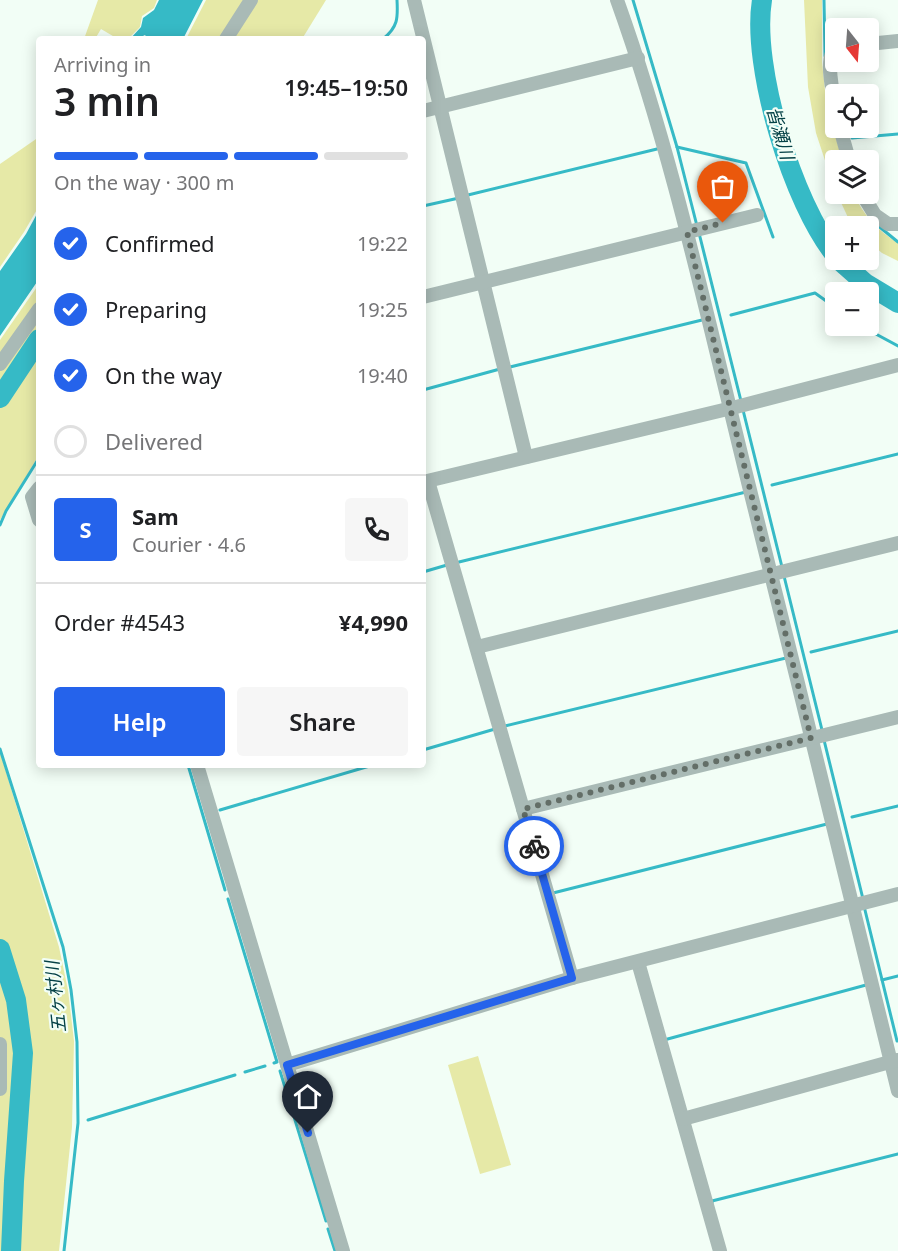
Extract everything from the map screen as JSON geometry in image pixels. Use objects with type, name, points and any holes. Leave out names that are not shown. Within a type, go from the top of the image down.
[{"type":"street","points":[[228,36],[251,0]]},
{"type":"street","points":[[414,0],[423,36]]},
{"type":"street","points":[[617,0],[695,230],[860,904],[894,1060],[898,1091]]},
{"type":"street","points":[[879,43],[898,41]]},
{"type":"street","points":[[426,47],[526,457]]},
{"type":"street","points":[[426,110],[638,58]]},
{"type":"street","points":[[868,204],[875,215],[888,224],[898,224]]},
{"type":"street","points":[[426,296],[757,215]]},
{"type":"street","points":[[0,364],[36,313]]},
{"type":"street","points":[[572,978],[477,647],[426,482],[738,407],[898,365]]},
{"type":"street","points":[[36,492],[32,497],[36,510]]},
{"type":"street","points":[[477,647],[898,543]]},
{"type":"street","points":[[523,809],[898,717]]},
{"type":"street","points":[[198,768],[343,1251]]},
{"type":"street","points":[[287,1065],[572,978],[898,894]]},
{"type":"street","points":[[638,962],[720,1251]]},
{"type":"street","points":[[0,1044],[0,1089]]},
{"type":"street","points":[[683,1119],[894,1060]]},
{"type":"green space","points":[[98,0],[157,0],[154,8],[142,16],[140,27],[131,36],[113,36],[101,29],[97,36],[85,36]]},
{"type":"green space","points":[[206,0],[326,0],[304,36],[188,36]]},
{"type":"green space","points":[[804,0],[822,0],[825,138],[836,138],[839,150],[825,150],[825,160],[816,133],[808,87]]},
{"type":"green space","points":[[36,139],[36,211],[0,267],[0,164]]},
{"type":"green space","points":[[842,204],[859,204],[867,216],[847,216]]},
{"type":"green space","points":[[879,228],[898,243],[898,261],[879,250]]},
{"type":"green space","points":[[36,288],[36,460],[0,520],[0,340]]},
{"type":"green space","points":[[0,752],[59,947],[68,990],[74,1041],[72,1127],[59,1251],[0,1251]]},
{"type":"green space","points":[[478,1056],[511,1165],[480,1174],[448,1065]]},
{"type":"water","points":[[159,0],[203,0],[185,36],[133,36],[141,27],[143,18],[154,10]]},
{"type":"water","points":[[36,216],[36,283],[0,336],[0,271]]},
{"type":"waterway","name":"五ヶ村川","points":[[386,36],[396,22],[397,0]]},
{"type":"waterway","points":[[633,0],[677,147],[697,226]]},
{"type":"waterway","name":"皆瀬川","points":[[762,0],[760,28],[769,96],[791,170],[825,240]]},
{"type":"waterway","points":[[824,0],[825,56]]},
{"type":"waterway","points":[[879,136],[898,134]]},
{"type":"waterway","points":[[677,147],[746,163],[773,237]]},
{"type":"waterway","points":[[468,195],[657,149]]},
{"type":"waterway","points":[[426,205],[459,198]]},
{"type":"waterway","points":[[879,227],[898,242]]},
{"type":"waterway","points":[[699,233],[741,401]]},
{"type":"waterway","name":"皆瀬川","points":[[850,270],[865,283],[898,303]]},
{"type":"waterway","points":[[731,315],[815,293],[825,300]]},
{"type":"waterway","points":[[510,367],[702,320]]},
{"type":"waterway","points":[[879,336],[898,346]]},
{"type":"waterway","points":[[0,398],[36,344]]},
{"type":"waterway","points":[[426,389],[500,369]]},
{"type":"waterway","points":[[743,410],[782,567]]},
{"type":"waterway","points":[[772,485],[898,454]]},
{"type":"waterway","name":"五ヶ村川","points":[[0,525],[6,511],[36,463]]},
{"type":"waterway","points":[[459,562],[746,492]]},
{"type":"waterway","points":[[426,571],[447,565]]},
{"type":"waterway","points":[[784,576],[822,730]]},
{"type":"waterway","points":[[811,652],[898,631]]},
{"type":"waterway","points":[[505,726],[786,658]]},
{"type":"waterway","points":[[426,749],[495,729]]},
{"type":"waterway","points":[[824,740],[863,899]]},
{"type":"waterway","name":"五ヶ村川","points":[[0,749],[63,947],[71,990],[77,1042],[78,1123],[64,1251]]},
{"type":"waterway","points":[[189,768],[225,890]]},
{"type":"waterway","points":[[220,810],[363,768]]},
{"type":"waterway","points":[[852,817],[898,806]]},
{"type":"waterway","points":[[553,895],[553,893],[827,824]]},
{"type":"waterway","points":[[228,899],[277,1062],[274,1063]]},
{"type":"waterway","points":[[864,906],[897,1041]]},
{"type":"waterway","points":[[0,949],[16,1000],[23,1053],[11,1251]]},
{"type":"waterway","points":[[882,980],[898,976]]},
{"type":"waterway","points":[[664,1040],[866,985]]},
{"type":"waterway","points":[[245,1072],[265,1066]]},
{"type":"waterway","points":[[280,1071],[326,1221]]},
{"type":"waterway","points":[[88,1120],[235,1075]]},
{"type":"waterway","points":[[712,1203],[712,1201],[898,1154]]},
{"type":"waterway","points":[[328,1229],[335,1251]]},
{"type":"way so far","points":[[534,846],[523,809],[811,738],[687,232],[723,223]]},
{"type":"route","points":[[308,1133],[287,1065],[572,978],[534,846]]}]
